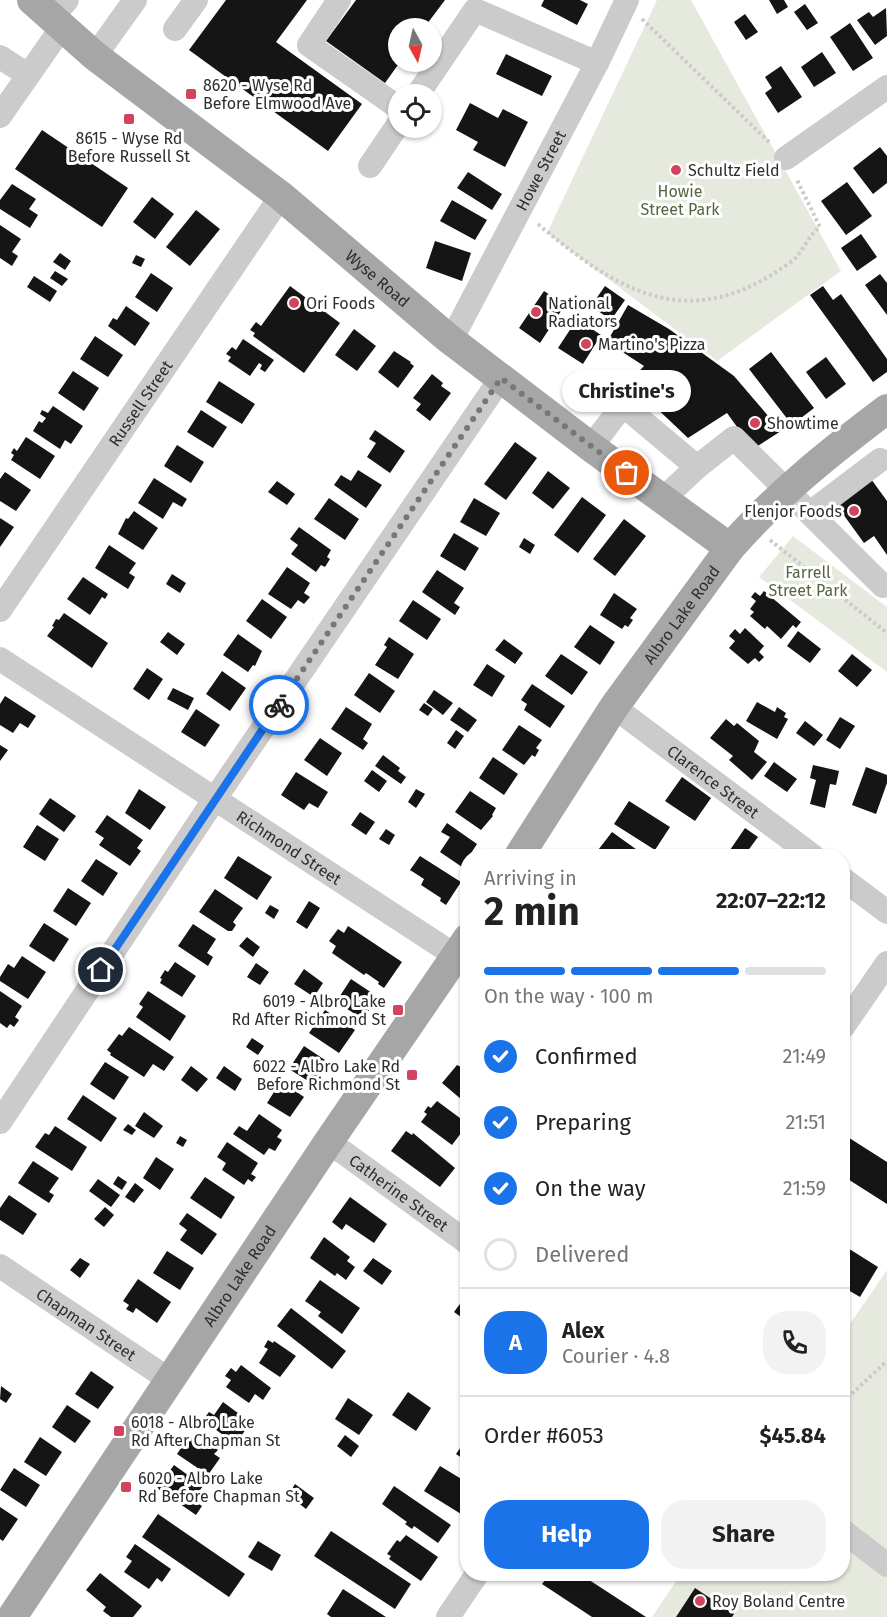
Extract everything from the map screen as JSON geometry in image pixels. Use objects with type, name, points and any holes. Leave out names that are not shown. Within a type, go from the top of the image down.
[{"type":"main road","name":"Wyse Road","points":[[53,11],[94,56],[281,196],[448,338],[729,549]]},
{"type":"main road","name":"Albro Lake Road","points":[[523,849],[614,707],[729,549],[750,524],[829,453],[887,410]]},
{"type":"main road","name":"Albro Lake Road","points":[[18,1611],[327,1144],[460,950]]},
{"type":"street","points":[[94,56],[135,0]]},
{"type":"street","points":[[175,29],[196,0]]},
{"type":"street","points":[[339,0],[309,45],[388,100]]},
{"type":"street","name":"Howe Street","points":[[448,338],[457,329],[597,63],[626,2]]},
{"type":"street","points":[[424,84],[475,5],[597,63]]},
{"type":"street","points":[[0,116],[28,75],[53,11]]},
{"type":"street","points":[[0,57],[28,75]]},
{"type":"street","points":[[786,158],[887,87]]},
{"type":"street","points":[[370,166],[389,138]]},
{"type":"street","name":"Russell Street","points":[[0,610],[281,196]]},
{"type":"street","points":[[0,1122],[214,800],[501,378]]},
{"type":"street","points":[[591,447],[623,405],[697,467]]},
{"type":"street","points":[[810,513],[883,465],[858,431]]},
{"type":"street","points":[[663,499],[697,467],[734,438],[883,586]]},
{"type":"street","name":"Richmond Street","points":[[0,659],[214,800],[460,946]]},
{"type":"street","name":"Clarence Street","points":[[614,707],[804,849]]},
{"type":"street","points":[[850,884],[887,912]]},
{"type":"street","points":[[850,1017],[887,963]]},
{"type":"street","name":"Catherine Street","points":[[327,1144],[343,1152],[460,1237]]},
{"type":"street","name":"Chapman Street","points":[[0,1266],[171,1381]]},
{"type":"street","points":[[850,1536],[887,1565]]},
{"type":"street","points":[[448,1617],[472,1581]]},
{"type":"path","points":[[519,208],[578,258],[614,280],[678,302],[697,302],[755,284],[796,257],[813,232],[820,227],[786,158],[626,2]]},
{"type":"path","points":[[750,524],[887,633]]},
{"type":"path","points":[[850,1395],[887,1361]]},
{"type":"green space","name":"Schultz Field","points":[[657,0],[691,0],[841,271],[717,361],[547,233]]},
{"type":"green space","name":"Farrell Street Park","points":[[793,536],[887,607],[887,672],[759,577]]},
{"type":"green space","points":[[887,1270],[887,1617],[652,1617],[676,1581],[850,1581],[850,1324]]},
{"type":"building","points":[[226,0],[307,0],[276,42],[362,104],[328,151],[189,50]]},
{"type":"building","points":[[356,0],[445,0],[432,18],[388,18],[388,72],[393,72],[385,83],[326,41]]},
{"type":"building","points":[[544,0],[580,0],[588,4],[577,25],[541,6]]},
{"type":"building","points":[[769,0],[784,0],[788,7],[777,14]]},
{"type":"building","points":[[805,4],[818,23],[807,30],[794,12]]},
{"type":"building","points":[[886,8],[887,36],[875,45],[857,20],[869,12],[873,17]]},
{"type":"building","points":[[745,14],[758,32],[746,40],[734,22]]},
{"type":"building","points":[[850,23],[873,58],[853,71],[830,37]]},
{"type":"building","points":[[822,52],[836,73],[814,87],[801,67]]},
{"type":"building","points":[[506,54],[552,76],[542,96],[496,74]]},
{"type":"building","points":[[781,66],[802,97],[778,113],[765,93],[772,88],[765,77]]},
{"type":"building","points":[[470,103],[498,118],[503,109],[528,122],[505,167],[473,150],[478,142],[456,130]]},
{"type":"building","points":[[42,130],[128,188],[102,227],[15,169]]},
{"type":"building","points":[[880,147],[887,156],[887,183],[873,194],[853,168]]},
{"type":"building","points":[[468,172],[502,194],[492,210],[457,188]]},
{"type":"building","points":[[847,182],[872,216],[846,235],[821,201]]},
{"type":"building","points":[[12,184],[36,199],[29,209],[38,215],[30,228],[0,209],[0,200]]},
{"type":"building","points":[[152,197],[174,214],[155,239],[133,222]]},
{"type":"building","points":[[452,200],[487,220],[475,240],[440,221]]},
{"type":"building","points":[[196,210],[220,229],[190,266],[166,247]]},
{"type":"building","points":[[0,225],[21,239],[12,252],[18,256],[12,266],[0,258]]},
{"type":"building","points":[[861,234],[877,257],[857,271],[841,248]]},
{"type":"building","points":[[435,241],[471,253],[462,281],[426,268]]},
{"type":"building","points":[[60,253],[71,261],[65,270],[53,262]]},
{"type":"building","points":[[136,255],[145,259],[141,267],[132,263]]},
{"type":"building","points":[[55,271],[68,279],[62,286],[50,278]]},
{"type":"building","points":[[151,273],[173,288],[157,312],[135,297]]},
{"type":"building","points":[[880,274],[887,283],[887,315],[865,285]]},
{"type":"building","points":[[34,276],[57,291],[50,302],[27,287]]},
{"type":"building","points":[[290,286],[340,323],[304,373],[253,336],[255,333],[250,330],[256,322],[261,326]]},
{"type":"building","points":[[605,286],[625,300],[611,320],[591,306]]},
{"type":"building","points":[[823,286],[833,300],[841,294],[887,359],[887,372],[873,382],[810,295]]},
{"type":"building","points":[[544,291],[565,305],[540,343],[519,328]]},
{"type":"building","points":[[628,305],[669,329],[734,376],[781,431],[753,449],[727,413],[688,438],[629,382],[644,366],[607,342]]},
{"type":"building","points":[[126,306],[150,323],[135,346],[108,326],[113,318],[117,320]]},
{"type":"building","points":[[577,319],[601,335],[583,364],[558,348]]},
{"type":"building","points":[[354,329],[376,346],[357,371],[335,355]]},
{"type":"building","points":[[95,336],[123,355],[108,377],[80,359]]},
{"type":"building","points":[[243,339],[274,360],[265,372],[260,369],[262,365],[259,363],[250,376],[228,361],[231,357],[226,354],[232,347],[236,350]]},
{"type":"building","points":[[394,351],[414,366],[398,388],[378,372]]},
{"type":"building","points":[[771,352],[814,408],[792,425],[749,369]]},
{"type":"building","points":[[826,357],[846,384],[826,399],[806,372]]},
{"type":"building","points":[[73,371],[99,388],[84,411],[58,393]]},
{"type":"building","points":[[432,374],[443,383],[441,386],[451,393],[430,421],[416,410],[421,404],[413,398]]},
{"type":"building","points":[[219,381],[255,404],[242,424],[206,402]]},
{"type":"building","points":[[53,406],[83,426],[71,444],[65,440],[60,449],[33,431],[39,421],[42,423],[46,418],[40,414],[42,410],[48,413]]},
{"type":"building","points":[[201,410],[227,427],[213,448],[187,432]]},
{"type":"building","points":[[375,430],[405,451],[390,473],[367,457],[376,443],[369,439]]},
{"type":"building","points":[[26,437],[55,456],[40,479],[11,460],[14,448],[17,451]]},
{"type":"building","points":[[515,442],[537,458],[506,500],[484,484]]},
{"type":"building","points":[[177,445],[204,462],[191,483],[164,466]]},
{"type":"building","points":[[358,470],[382,485],[366,508],[334,485],[341,475],[351,481]]},
{"type":"building","points":[[548,471],[570,488],[553,509],[532,493]]},
{"type":"building","points":[[5,472],[31,490],[16,511],[0,501],[0,479]]},
{"type":"building","points":[[154,478],[187,499],[182,507],[173,502],[163,519],[138,503]]},
{"type":"building","points":[[871,479],[887,501],[887,555],[874,536],[864,543],[835,503]]},
{"type":"building","points":[[277,481],[295,494],[287,505],[268,492]]},
{"type":"building","points":[[582,497],[606,515],[578,553],[554,535]]},
{"type":"building","points":[[329,498],[359,519],[345,540],[314,519]]},
{"type":"building","points":[[474,498],[500,513],[486,536],[460,522]]},
{"type":"building","points":[[134,511],[158,528],[143,550],[118,534],[126,518],[128,519]]},
{"type":"building","points":[[0,518],[14,527],[0,547]]},
{"type":"building","points":[[624,519],[646,536],[615,576],[593,559]]},
{"type":"building","points":[[299,527],[331,550],[327,557],[330,559],[325,567],[321,565],[316,572],[291,554],[298,545],[290,539]]},
{"type":"building","points":[[454,533],[479,548],[465,571],[440,556]]},
{"type":"building","points":[[524,538],[535,545],[530,554],[519,547]]},
{"type":"building","points":[[109,545],[136,563],[129,573],[135,577],[128,589],[95,568]]},
{"type":"building","points":[[287,567],[310,583],[304,593],[310,597],[304,604],[298,600],[291,609],[268,594]]},
{"type":"building","points":[[437,570],[464,588],[454,603],[460,607],[455,615],[422,592]]},
{"type":"building","points":[[172,574],[186,583],[180,593],[166,584]]},
{"type":"building","points":[[83,577],[108,594],[105,599],[102,597],[90,615],[67,599]]},
{"type":"building","points":[[764,591],[801,622],[796,628],[793,625],[781,639],[767,626],[765,629],[750,616],[754,612],[750,609],[756,601],[751,597],[755,592],[760,596]]},
{"type":"building","points":[[614,593],[637,609],[630,618],[633,620],[628,627],[625,625],[622,629],[600,615]]},
{"type":"building","points":[[262,599],[287,617],[271,639],[246,621]]},
{"type":"building","points":[[413,600],[441,619],[427,640],[399,621]]},
{"type":"building","points":[[64,613],[108,643],[92,668],[47,636],[54,627],[52,626],[56,619],[59,620]]},
{"type":"building","points":[[590,625],[615,642],[600,665],[574,647]]},
{"type":"building","points":[[745,628],[764,646],[759,652],[764,657],[759,662],[755,658],[748,664],[729,648],[735,641],[729,636],[735,629],[740,634]]},
{"type":"building","points":[[798,631],[821,649],[810,663],[787,646]]},
{"type":"building","points":[[168,632],[185,644],[177,655],[160,642]]},
{"type":"building","points":[[238,634],[262,651],[255,666],[253,665],[248,672],[223,655]]},
{"type":"building","points":[[389,637],[414,654],[398,679],[375,665],[387,647],[384,645]]},
{"type":"building","points":[[504,639],[523,653],[515,664],[495,650]]},
{"type":"building","points":[[561,654],[588,672],[572,695],[545,676]]},
{"type":"building","points":[[852,654],[872,670],[857,687],[838,671]]},
{"type":"building","points":[[487,664],[505,676],[492,697],[473,685]]},
{"type":"building","points":[[147,668],[163,679],[149,700],[133,689]]},
{"type":"building","points":[[222,671],[246,688],[230,711],[206,694]]},
{"type":"building","points":[[369,673],[395,691],[380,713],[354,695]]},
{"type":"building","points":[[532,684],[565,706],[550,728],[524,710],[527,704],[521,700]]},
{"type":"building","points":[[173,688],[194,698],[188,710],[167,699]]},
{"type":"building","points":[[434,690],[453,703],[443,715],[426,702]]},
{"type":"building","points":[[5,696],[36,716],[28,728],[20,723],[13,733],[0,725],[0,704]]},
{"type":"building","points":[[757,702],[775,712],[777,707],[786,713],[784,717],[788,719],[777,739],[746,721]]},
{"type":"building","points":[[424,703],[433,709],[428,716],[419,710]]},
{"type":"building","points":[[346,707],[372,724],[363,739],[368,743],[363,750],[331,729]]},
{"type":"building","points":[[459,707],[477,720],[468,732],[450,720]]},
{"type":"building","points":[[196,709],[220,725],[205,747],[181,732]]},
{"type":"building","points":[[840,717],[855,726],[840,749],[826,740]]},
{"type":"building","points":[[726,719],[734,726],[737,723],[759,741],[754,752],[767,762],[752,780],[729,760],[733,756],[710,738]]},
{"type":"building","points":[[805,721],[823,735],[814,746],[796,733]]},
{"type":"building","points":[[519,725],[542,740],[536,748],[539,750],[535,757],[532,755],[524,765],[502,750]]},
{"type":"building","points":[[456,730],[464,736],[455,749],[447,743]]},
{"type":"building","points":[[320,738],[342,753],[327,776],[304,760]]},
{"type":"building","points":[[0,745],[8,750],[0,761]]},
{"type":"building","points":[[383,755],[400,768],[398,771],[406,777],[401,784],[375,766]]},
{"type":"building","points":[[493,757],[518,774],[504,795],[479,778]]},
{"type":"building","points":[[774,762],[797,779],[787,792],[764,776]]},
{"type":"building","points":[[813,765],[839,771],[836,785],[830,784],[825,808],[810,804],[816,780],[810,778]]},
{"type":"building","points":[[866,767],[887,775],[887,783],[876,814],[852,805]]},
{"type":"building","points":[[372,770],[387,781],[379,792],[364,781]]},
{"type":"building","points":[[296,772],[328,792],[318,808],[309,803],[304,810],[281,795]]},
{"type":"building","points":[[682,777],[711,798],[695,821],[665,801]]},
{"type":"building","points":[[139,789],[166,807],[150,830],[125,813]]},
{"type":"building","points":[[416,789],[425,794],[416,808],[408,802]]},
{"type":"building","points":[[470,791],[496,808],[493,816],[481,830],[455,812]]},
{"type":"building","points":[[50,798],[76,816],[64,832],[39,814]]},
{"type":"building","points":[[629,801],[670,827],[653,849],[614,824]]},
{"type":"building","points":[[360,812],[375,822],[366,835],[351,825]]},
{"type":"building","points":[[107,815],[143,840],[137,848],[141,851],[130,866],[99,845],[104,838],[95,832]]},
{"type":"building","points":[[447,823],[477,844],[474,849],[460,849],[460,866],[440,852],[450,837],[441,832]]},
{"type":"building","points":[[37,825],[59,839],[45,861],[23,847]]},
{"type":"building","points":[[745,828],[758,837],[749,849],[731,849]]},
{"type":"building","points":[[386,829],[395,835],[389,845],[379,839]]},
{"type":"building","points":[[612,832],[636,849],[599,849]]},
{"type":"building","points":[[238,856],[272,877],[257,900],[224,878]]},
{"type":"building","points":[[420,856],[460,884],[446,905],[440,901],[441,898],[421,885],[424,879],[410,870]]},
{"type":"building","points":[[96,859],[118,873],[103,896],[81,881]]},
{"type":"building","points":[[68,888],[91,903],[76,926],[53,911]]},
{"type":"building","points":[[215,889],[243,908],[233,922],[236,925],[232,931],[228,931],[199,912]]},
{"type":"building","points":[[309,901],[320,908],[307,929],[296,922]]},
{"type":"building","points":[[270,905],[279,910],[274,919],[265,913]]},
{"type":"building","points":[[44,923],[69,939],[54,962],[29,946]]},
{"type":"building","points":[[193,924],[216,939],[207,953],[213,957],[208,966],[178,946]]},
{"type":"building","points":[[348,926],[402,962],[384,988],[366,973],[364,975],[332,953],[336,946],[329,941],[338,929],[344,933]]},
{"type":"building","points":[[247,937],[260,947],[253,957],[239,946]]},
{"type":"building","points":[[22,956],[46,972],[28,999],[0,981],[8,964],[14,968]]},
{"type":"building","points":[[175,962],[196,976],[182,997],[160,983],[165,970],[168,972]]},
{"type":"building","points":[[256,963],[269,972],[260,985],[247,977]]},
{"type":"building","points":[[304,969],[323,983],[314,997],[294,984]]},
{"type":"building","points":[[351,979],[378,997],[363,1019],[336,1002]]},
{"type":"building","points":[[0,991],[22,1006],[15,1017],[19,1020],[14,1027],[10,1024],[7,1028],[0,1023]]},
{"type":"building","points":[[148,991],[186,1016],[170,1041],[136,1017],[143,1007],[139,1004]]},
{"type":"building","points":[[325,1010],[355,1030],[339,1053],[309,1033]]},
{"type":"building","points":[[129,1027],[174,1057],[164,1071],[153,1064],[144,1077],[110,1055],[111,1053],[107,1050],[119,1034],[122,1036]]},
{"type":"building","points":[[252,1038],[264,1046],[258,1055],[246,1047]]},
{"type":"building","points":[[304,1046],[328,1062],[313,1084],[289,1069]]},
{"type":"building","points":[[105,1062],[129,1077],[114,1100],[90,1084]]},
{"type":"building","points":[[457,1065],[460,1066],[460,1098],[442,1083]]},
{"type":"building","points":[[191,1066],[208,1079],[197,1092],[181,1080]]},
{"type":"building","points":[[224,1066],[242,1079],[235,1091],[216,1078]]},
{"type":"building","points":[[281,1081],[304,1097],[290,1117],[267,1103]]},
{"type":"building","points":[[83,1095],[117,1118],[101,1142],[67,1119]]},
{"type":"building","points":[[437,1101],[460,1118],[460,1134],[452,1145],[421,1122],[427,1114],[424,1112],[428,1106],[431,1108]]},
{"type":"building","points":[[144,1112],[163,1126],[154,1138],[135,1126]]},
{"type":"building","points":[[259,1114],[282,1130],[277,1137],[282,1140],[275,1151],[269,1148],[264,1155],[233,1134],[239,1126],[247,1131]]},
{"type":"building","points":[[128,1124],[136,1130],[132,1135],[123,1130]]},
{"type":"building","points":[[55,1126],[87,1147],[72,1171],[35,1147],[45,1133],[49,1135]]},
{"type":"building","points":[[406,1131],[412,1135],[413,1133],[455,1168],[440,1187],[391,1151]]},
{"type":"building","points":[[180,1136],[187,1140],[183,1147],[176,1143]]},
{"type":"building","points":[[850,1138],[887,1162],[887,1204],[850,1180]]},
{"type":"building","points":[[227,1142],[258,1163],[251,1174],[256,1177],[252,1182],[248,1179],[244,1185],[222,1170],[226,1163],[217,1157]]},
{"type":"building","points":[[156,1157],[174,1169],[160,1190],[143,1178]]},
{"type":"building","points":[[33,1161],[59,1178],[49,1192],[54,1195],[49,1203],[18,1183]]},
{"type":"building","points":[[118,1176],[127,1182],[122,1190],[113,1184]]},
{"type":"building","points":[[205,1177],[235,1197],[221,1219],[190,1198]]},
{"type":"building","points":[[98,1179],[120,1195],[111,1207],[89,1191]]},
{"type":"building","points":[[135,1183],[144,1190],[134,1203],[125,1197]]},
{"type":"building","points":[[9,1195],[37,1214],[23,1235],[0,1220],[0,1208]]},
{"type":"building","points":[[350,1197],[387,1224],[374,1243],[346,1224],[342,1230],[332,1222]]},
{"type":"building","points":[[105,1207],[114,1215],[104,1227],[94,1219]]},
{"type":"building","points":[[187,1213],[217,1234],[202,1255],[180,1240],[187,1230],[179,1224]]},
{"type":"building","points":[[324,1237],[350,1257],[347,1261],[355,1267],[346,1280],[337,1273],[335,1276],[310,1258]]},
{"type":"building","points":[[850,1249],[878,1267],[860,1297],[850,1291]]},
{"type":"building","points":[[167,1251],[194,1268],[180,1290],[153,1273]]},
{"type":"building","points":[[80,1258],[90,1264],[80,1278],[70,1270]]},
{"type":"building","points":[[373,1258],[392,1271],[382,1285],[363,1271]]},
{"type":"building","points":[[138,1279],[171,1302],[157,1323],[136,1308],[133,1313],[126,1309],[129,1305],[123,1301]]},
{"type":"building","points":[[320,1280],[360,1308],[342,1334],[318,1316],[321,1312],[305,1301]]},
{"type":"building","points":[[460,1304],[460,1316],[454,1312]]},
{"type":"building","points":[[291,1308],[346,1351],[332,1369],[277,1326]]},
{"type":"building","points":[[268,1340],[273,1343],[274,1341],[296,1356],[280,1377],[259,1363],[268,1349],[264,1347]]},
{"type":"building","points":[[241,1365],[271,1388],[263,1400],[255,1394],[249,1403],[226,1387],[231,1380],[225,1376],[231,1368],[236,1372]]},
{"type":"building","points":[[91,1371],[114,1387],[98,1409],[75,1394]]},
{"type":"building","points":[[1,1386],[12,1394],[6,1403],[0,1399]]},
{"type":"building","points":[[408,1392],[431,1408],[416,1431],[392,1415]]},
{"type":"building","points":[[348,1398],[373,1415],[359,1435],[335,1419]]},
{"type":"building","points":[[223,1402],[246,1419],[242,1424],[247,1428],[235,1444],[203,1420],[209,1412],[214,1415]]},
{"type":"building","points":[[67,1405],[91,1421],[75,1443],[52,1427]]},
{"type":"building","points":[[345,1435],[359,1446],[351,1457],[337,1446]]},
{"type":"building","points":[[189,1436],[206,1448],[209,1443],[218,1450],[214,1454],[220,1458],[208,1475],[177,1454]]},
{"type":"building","points":[[40,1437],[62,1452],[46,1476],[24,1462]]},
{"type":"building","points":[[174,1465],[203,1486],[193,1500],[202,1506],[196,1515],[157,1488]]},
{"type":"building","points":[[440,1466],[460,1478],[460,1513],[424,1491]]},
{"type":"building","points":[[14,1468],[40,1485],[26,1507],[0,1490]]},
{"type":"building","points":[[295,1484],[314,1498],[306,1509],[288,1495]]},
{"type":"building","points":[[394,1486],[451,1525],[438,1543],[414,1526],[412,1529],[405,1524],[407,1522],[382,1504]]},
{"type":"building","points":[[0,1507],[18,1519],[3,1541],[0,1539]]},
{"type":"building","points":[[158,1514],[245,1574],[229,1597],[142,1537]]},
{"type":"building","points":[[331,1531],[411,1584],[395,1609],[314,1556]]},
{"type":"building","points":[[406,1535],[438,1557],[421,1581],[389,1559],[391,1556],[387,1554],[397,1540],[400,1542]]},
{"type":"building","points":[[258,1541],[281,1555],[272,1571],[248,1557]]},
{"type":"building","points":[[135,1544],[171,1569],[162,1582],[157,1578],[149,1589],[124,1572],[132,1561],[126,1557]]},
{"type":"building","points":[[100,1573],[142,1606],[133,1617],[111,1617],[103,1611],[106,1607],[86,1590]]},
{"type":"building","points":[[544,1581],[591,1581],[646,1617],[592,1617],[542,1584]]},
{"type":"building","name":"Roy Boland Centre","points":[[695,1588],[734,1614],[732,1617],[676,1617]]},
{"type":"building","points":[[343,1589],[386,1617],[331,1617],[327,1614]]},
{"type":"way so far","points":[[279,705],[501,378],[627,473]]},
{"type":"place","name":"8620 - Wyse Rd Before Elmwood Ave","points":[[191,94]]},
{"type":"place","name":"8615 - Wyse Rd Before Russell St","points":[[129,119]]},
{"type":"place","name":"Schultz Field","points":[[676,170]]},
{"type":"place","name":"Ori Foods","points":[[294,303]]},
{"type":"place","name":"National Radiators","points":[[536,312]]},
{"type":"place","name":"Martino's Pizza","points":[[586,344]]},
{"type":"place","name":"Showtime","points":[[755,423]]},
{"type":"place","name":"Christine's","points":[[627,473]]},
{"type":"place","name":"Flenjor Foods","points":[[854,511]]},
{"type":"place","name":"6019 - Albro Lake Rd After Richmond St","points":[[398,1010]]},
{"type":"place","name":"6022 - Albro Lake Rd Before Richmond St","points":[[412,1075]]},
{"type":"place","name":"6018 - Albro Lake Rd After Chapman St","points":[[119,1431]]},
{"type":"place","name":"6020 - Albro Lake Rd Before Chapman St","points":[[126,1487]]},
{"type":"place","name":"Roy Boland Centre","points":[[700,1601]]},
{"type":"route","points":[[101,970],[279,705]]},
{"type":"park label","name":"Howie Street Park","points":[[680,200]]}]
